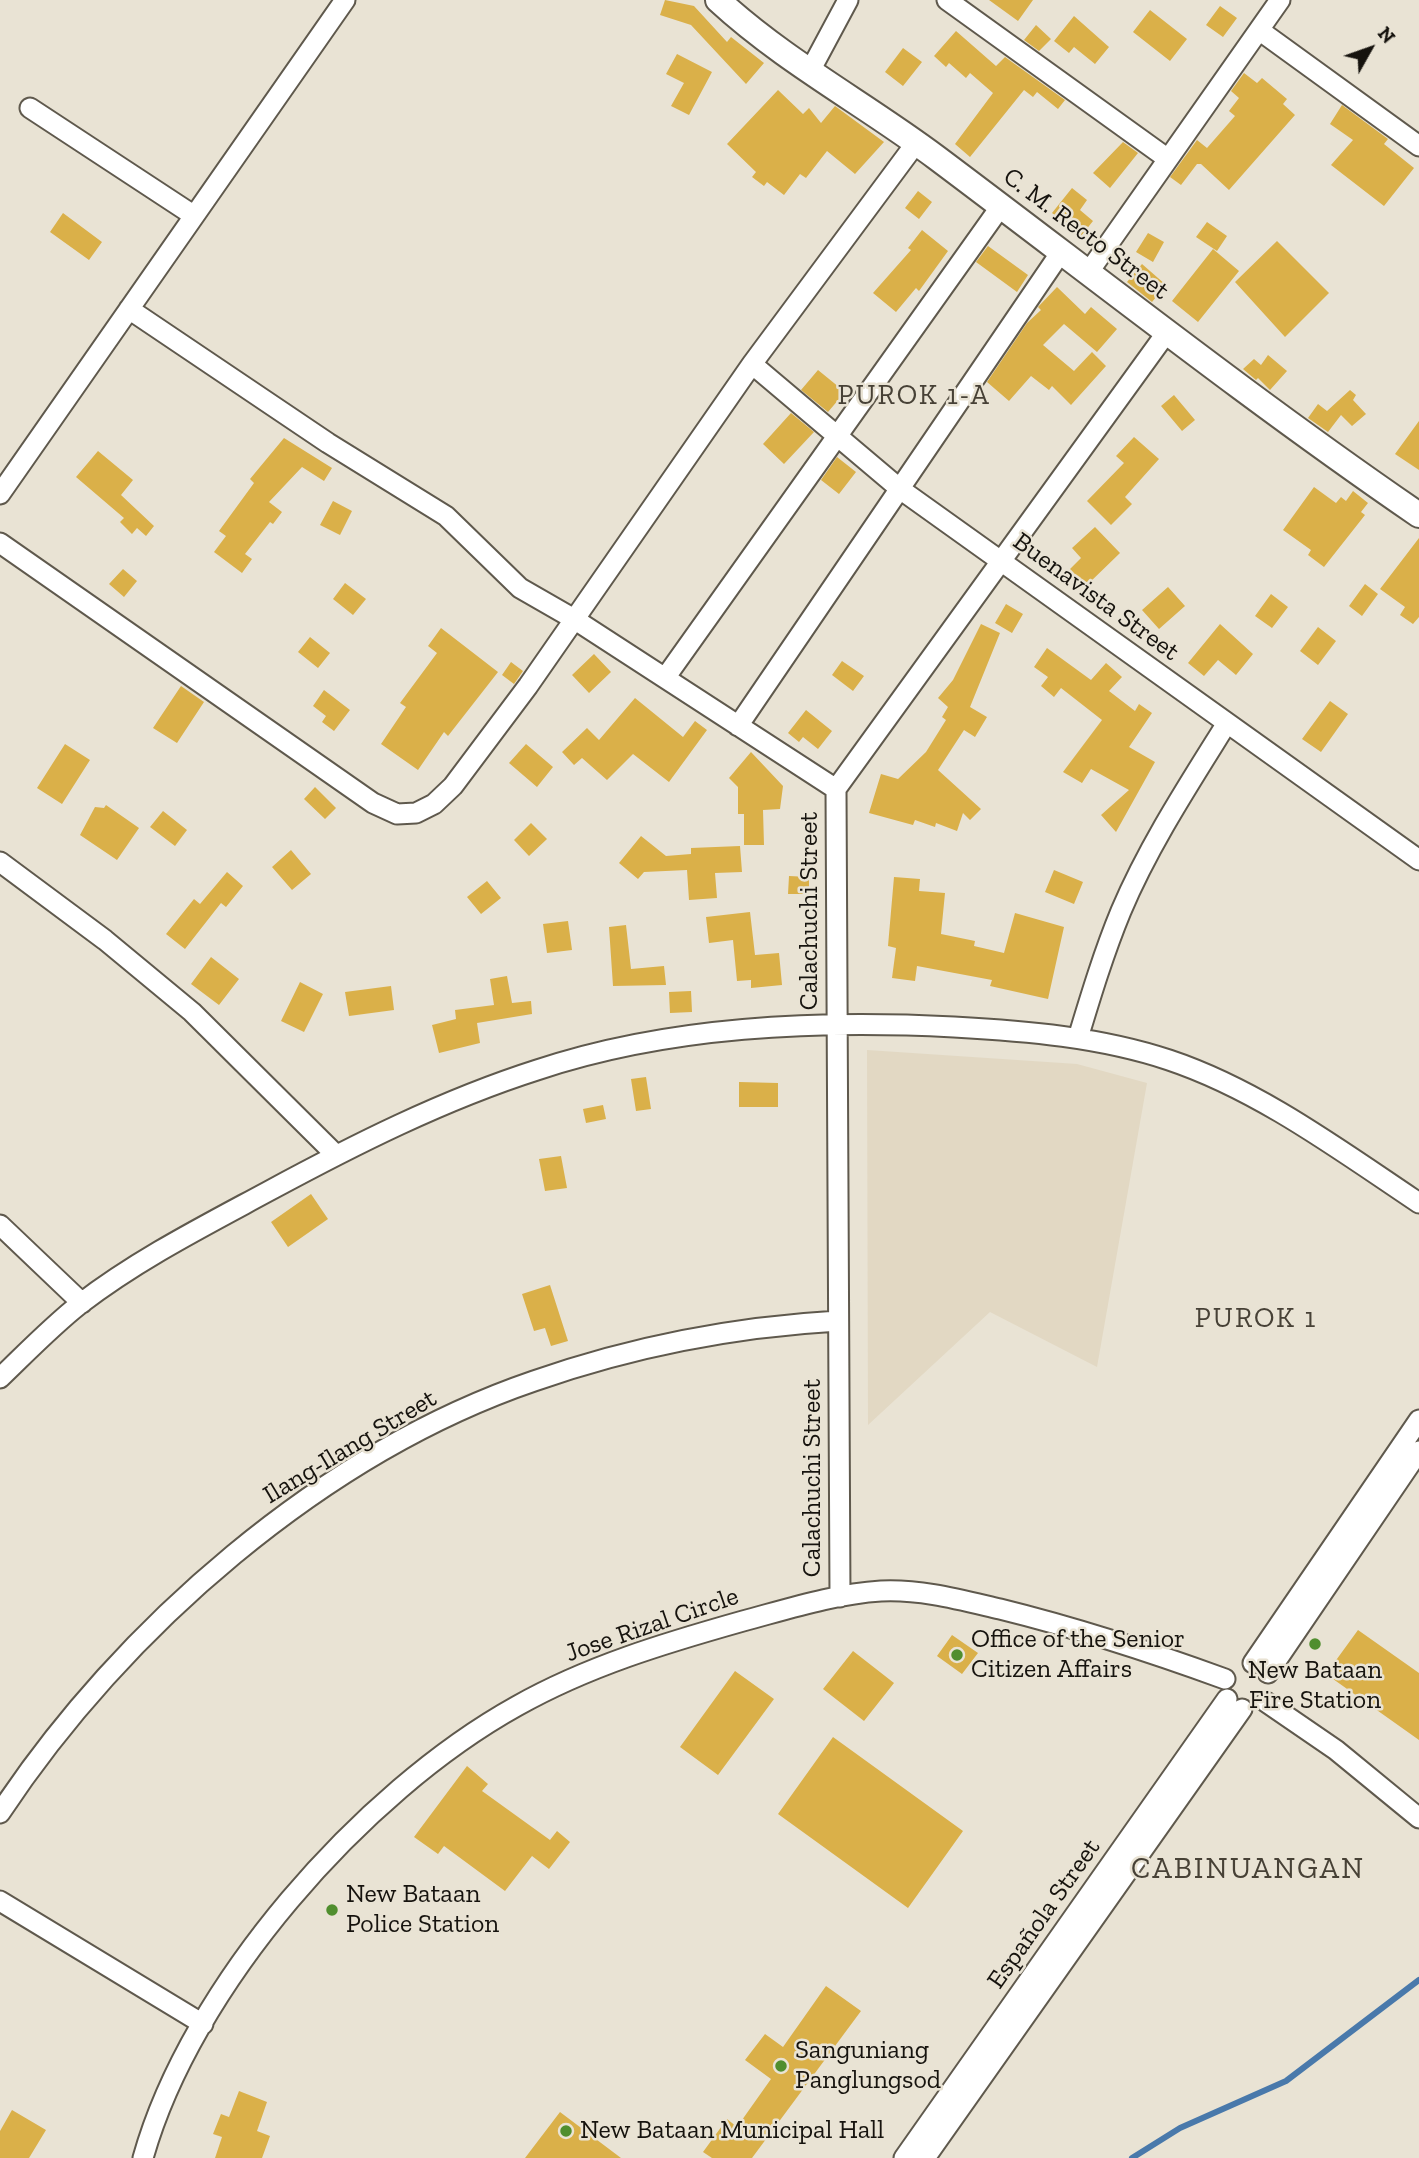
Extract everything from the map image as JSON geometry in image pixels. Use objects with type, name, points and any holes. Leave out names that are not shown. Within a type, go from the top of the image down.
[{"type":"main road","name":"C. M. Recto Street","points":[[718,0],[756,33],[916,143],[1167,332],[1419,515]]},
{"type":"street","points":[[0,494],[345,0]]},
{"type":"street","points":[[810,71],[848,0]]},
{"type":"street","points":[[947,0],[1168,159]]},
{"type":"street","points":[[1088,273],[1280,0]]},
{"type":"street","points":[[1259,30],[1419,145]]},
{"type":"street","points":[[30,108],[193,215]]},
{"type":"street","points":[[0,543],[373,803],[397,814],[416,813],[434,804],[453,786],[528,686],[752,364],[916,143]]},
{"type":"street","points":[[665,678],[1001,206]]},
{"type":"street","points":[[738,726],[1061,252]]},
{"type":"street","points":[[129,309],[328,443],[446,516],[520,588],[574,619],[836,789]]},
{"type":"street","name":"Calachuchi Street","points":[[840,1597],[836,789],[1167,332]]},
{"type":"street","name":"Buenavista Street","points":[[752,364],[900,489],[1419,860]]},
{"type":"street","points":[[1078,1038],[1101,963],[1122,909],[1168,817],[1227,723]]},
{"type":"street","points":[[0,862],[106,940],[192,1012],[336,1155]]},
{"type":"street","points":[[0,1378],[82,1303],[155,1255],[336,1155],[474,1093],[540,1069],[590,1056],[716,1032],[837,1026],[926,1026],[1078,1038],[1172,1061],[1222,1083],[1324,1140],[1419,1203]]},
{"type":"street","points":[[0,1225],[82,1303]]},
{"type":"street","name":"Ilang-Ilang Street","points":[[0,1813],[87,1701],[181,1600],[264,1529],[386,1451],[476,1404],[533,1381],[588,1364],[713,1333],[760,1326],[838,1321]]},
{"type":"street","points":[[1260,1668],[1419,1420]]},
{"type":"street","points":[[1260,1668],[1419,1451]]},
{"type":"street","name":"Jose Rizal Circle","points":[[143,2158],[176,2075],[203,2024],[259,1938],[320,1863],[387,1801],[477,1730],[516,1706],[624,1657],[680,1639],[840,1597],[881,1591],[918,1592],[961,1600],[1090,1633],[1231,1696]]},
{"type":"street","points":[[1238,1664],[1260,1668],[1272,1688],[1266,1702],[1255,1709],[1231,1696],[1238,1664]]},
{"type":"street","name":"Española Street","points":[[904,2158],[1231,1696]]},
{"type":"street","name":"Española Street","points":[[925,2158],[1231,1696]]},
{"type":"street","points":[[1266,1702],[1347,1758],[1419,1818]]},
{"type":"street","points":[[0,1901],[203,2024]]},
{"type":"shaded area","points":[[867,1050],[1077,1064],[1147,1083],[1097,1367],[990,1312],[868,1425]]},
{"type":"building","points":[[665,0],[694,6],[727,42],[731,37],[764,63],[746,84],[691,25],[660,15]]},
{"type":"building","points":[[989,0],[1033,0],[1018,21]]},
{"type":"building","points":[[1220,6],[1237,18],[1223,37],[1206,25]]},
{"type":"building","points":[[1150,10],[1187,39],[1170,61],[1133,32]]},
{"type":"building","points":[[1074,16],[1109,47],[1095,64],[1074,47],[1069,53],[1054,41]]},
{"type":"building","points":[[1036,25],[1051,39],[1039,51],[1024,40]]},
{"type":"building","points":[[956,31],[996,66],[1005,57],[1065,100],[1058,109],[1037,92],[1033,97],[1024,90],[970,157],[955,144],[993,93],[970,73],[966,78],[949,63],[946,67],[934,56]]},
{"type":"building","points":[[903,48],[922,62],[903,86],[885,72]]},
{"type":"building","points":[[677,54],[712,72],[689,115],[671,106],[684,83],[666,74]]},
{"type":"building","points":[[1244,73],[1257,83],[1262,78],[1287,99],[1283,104],[1295,115],[1229,190],[1201,164],[1197,164],[1181,185],[1170,177],[1197,140],[1207,148],[1235,116],[1229,111],[1239,98],[1231,91]]},
{"type":"building","points":[[778,90],[803,114],[809,108],[821,123],[835,106],[884,142],[855,174],[827,151],[806,178],[800,174],[784,195],[767,182],[764,186],[752,177],[756,172],[727,144]]},
{"type":"building","points":[[1342,105],[1388,139],[1384,144],[1414,168],[1384,206],[1331,165],[1353,140],[1330,124]]},
{"type":"building","points":[[1123,142],[1138,153],[1110,188],[1093,173]]},
{"type":"building","points":[[1072,188],[1087,200],[1080,210],[1093,221],[1081,236],[1052,213]]},
{"type":"building","points":[[918,191],[932,202],[919,219],[905,208]]},
{"type":"building","points":[[63,213],[102,242],[89,260],[50,232]]},
{"type":"building","points":[[1207,222],[1227,236],[1217,251],[1196,237]]},
{"type":"building","points":[[922,230],[948,251],[919,291],[916,288],[896,312],[873,293],[911,250],[908,248]]},
{"type":"building","points":[[1148,233],[1164,242],[1153,262],[1136,252]]},
{"type":"building","points":[[1277,241],[1329,293],[1285,337],[1235,282]]},
{"type":"building","points":[[988,246],[1028,275],[1017,292],[976,262]]},
{"type":"building","points":[[1213,249],[1239,271],[1198,322],[1172,301]]},
{"type":"building","points":[[1142,264],[1166,285],[1152,302],[1127,282]]},
{"type":"building","points":[[1057,287],[1085,314],[1091,307],[1117,329],[1097,352],[1064,324],[1043,345],[1074,371],[1092,352],[1106,366],[1071,405],[1052,386],[1049,390],[1031,376],[1009,401],[987,382],[1027,323],[1041,310],[1038,307]]},
{"type":"building","points":[[1268,355],[1287,371],[1270,390],[1258,378],[1256,380],[1243,369],[1254,359],[1261,365]]},
{"type":"building","points":[[818,370],[845,392],[828,412],[801,390]]},
{"type":"building","points":[[1350,390],[1356,395],[1353,400],[1366,414],[1352,426],[1341,415],[1328,432],[1308,418],[1318,404],[1327,411]]},
{"type":"building","points":[[1174,395],[1195,420],[1182,431],[1161,406]]},
{"type":"building","points":[[791,413],[814,432],[784,464],[763,444]]},
{"type":"building","points":[[1419,421],[1419,470],[1395,454]]},
{"type":"building","points":[[1134,437],[1159,459],[1125,497],[1132,504],[1111,525],[1087,501],[1124,463],[1116,456]]},
{"type":"building","points":[[284,438],[332,468],[324,481],[302,467],[269,502],[282,512],[273,524],[270,522],[245,554],[252,559],[242,573],[214,552],[226,536],[219,531],[254,483],[250,479]]},
{"type":"building","points":[[98,451],[133,480],[121,495],[154,526],[146,536],[137,528],[132,534],[120,522],[124,518],[76,477]]},
{"type":"building","points":[[837,457],[856,472],[839,494],[821,480]]},
{"type":"building","points":[[1314,487],[1336,503],[1341,497],[1346,501],[1353,491],[1368,503],[1361,512],[1365,515],[1324,567],[1308,555],[1311,550],[1283,530]]},
{"type":"building","points":[[333,501],[352,511],[340,535],[320,525]]},
{"type":"building","points":[[1095,527],[1120,553],[1086,586],[1070,569],[1081,558],[1072,548]]},
{"type":"building","points":[[1419,538],[1419,617],[1413,624],[1400,615],[1405,607],[1380,589]]},
{"type":"building","points":[[123,569],[137,581],[124,597],[109,584]]},
{"type":"building","points":[[345,583],[366,599],[353,615],[333,599]]},
{"type":"building","points":[[1365,584],[1378,594],[1362,616],[1349,606]]},
{"type":"building","points":[[1168,587],[1185,606],[1159,629],[1142,610]]},
{"type":"building","points":[[1271,594],[1288,607],[1272,628],[1255,616]]},
{"type":"building","points":[[1006,604],[1023,614],[1012,633],[995,623]]},
{"type":"building","points":[[981,624],[1000,633],[970,707],[987,717],[975,737],[964,730],[938,770],[981,809],[970,820],[963,813],[957,831],[936,823],[935,827],[915,820],[913,825],[869,813],[881,774],[898,779],[926,752],[946,720],[942,717],[948,707],[938,698],[953,680]]},
{"type":"building","points":[[1220,624],[1253,654],[1236,675],[1218,660],[1204,676],[1188,663]]},
{"type":"building","points":[[1318,627],[1336,641],[1318,665],[1300,651]]},
{"type":"building","points":[[441,628],[498,672],[448,736],[444,732],[418,770],[381,744],[406,707],[400,703],[437,653],[428,646]]},
{"type":"building","points":[[310,637],[330,653],[318,668],[298,652]]},
{"type":"building","points":[[1047,648],[1091,680],[1106,663],[1122,677],[1109,691],[1135,711],[1139,704],[1152,713],[1129,747],[1155,762],[1116,832],[1101,815],[1129,790],[1091,769],[1082,783],[1063,772],[1102,720],[1061,688],[1054,697],[1041,686],[1048,677],[1034,667]]},
{"type":"building","points":[[594,654],[611,672],[589,693],[572,675]]},
{"type":"building","points":[[842,661],[864,676],[853,691],[832,675]]},
{"type":"building","points":[[511,662],[523,671],[514,684],[502,675]]},
{"type":"building","points":[[181,686],[204,702],[177,743],[153,728]]},
{"type":"building","points":[[324,690],[350,710],[334,731],[322,722],[326,716],[313,706]]},
{"type":"building","points":[[635,698],[683,737],[695,721],[707,730],[669,782],[633,754],[607,780],[582,758],[574,765],[562,752],[587,728],[599,740]]},
{"type":"building","points":[[1330,701],[1348,714],[1321,752],[1302,739]]},
{"type":"building","points":[[806,710],[832,731],[818,749],[803,737],[799,742],[788,733]]},
{"type":"building","points":[[65,744],[90,760],[62,804],[37,788]]},
{"type":"building","points":[[526,744],[553,767],[537,787],[509,763]]},
{"type":"building","points":[[751,752],[783,786],[780,809],[763,810],[764,845],[744,845],[744,814],[738,814],[738,787],[729,778]]},
{"type":"building","points":[[315,787],[336,808],[325,819],[304,799]]},
{"type":"building","points":[[106,805],[139,828],[117,860],[80,835],[95,807],[104,808]]},
{"type":"building","points":[[163,811],[187,830],[175,846],[150,827]]},
{"type":"building","points":[[531,823],[547,839],[529,856],[514,840]]},
{"type":"building","points":[[641,836],[666,856],[691,854],[691,848],[740,846],[742,872],[715,873],[717,898],[689,900],[687,870],[644,872],[638,879],[619,863]]},
{"type":"building","points":[[291,850],[311,874],[292,890],[272,867]]},
{"type":"building","points":[[1054,870],[1083,882],[1074,904],[1045,892]]},
{"type":"building","points":[[227,872],[243,886],[226,907],[221,903],[185,949],[166,934],[194,899],[200,904]]},
{"type":"building","points":[[789,876],[809,877],[809,894],[788,894]]},
{"type":"building","points":[[894,877],[920,879],[919,891],[945,893],[941,934],[975,941],[974,946],[1004,953],[1015,913],[1064,927],[1048,999],[990,986],[992,980],[917,966],[915,981],[892,978],[896,948],[888,946]]},
{"type":"building","points":[[487,881],[501,898],[481,914],[467,897]]},
{"type":"building","points":[[750,912],[755,955],[779,953],[782,985],[751,988],[751,980],[737,981],[733,940],[709,943],[706,917]]},
{"type":"building","points":[[568,921],[572,950],[547,953],[543,924]]},
{"type":"building","points":[[626,925],[631,969],[664,966],[666,985],[613,986],[609,927]]},
{"type":"building","points":[[211,957],[239,979],[219,1005],[191,984]]},
{"type":"building","points":[[507,976],[512,1003],[531,1001],[532,1014],[477,1023],[480,1043],[439,1053],[432,1025],[456,1019],[455,1010],[494,1005],[490,979]]},
{"type":"building","points":[[300,982],[323,994],[304,1032],[281,1021]]},
{"type":"building","points":[[391,986],[394,1010],[349,1016],[345,992]]},
{"type":"building","points":[[691,991],[692,1012],[670,1013],[669,992]]},
{"type":"building","points":[[646,1077],[651,1109],[636,1111],[631,1079]]},
{"type":"building","points":[[739,1082],[778,1083],[778,1107],[739,1107]]},
{"type":"building","points":[[603,1105],[606,1119],[586,1123],[583,1109]]},
{"type":"building","points":[[561,1156],[567,1188],[545,1191],[539,1159]]},
{"type":"building","points":[[311,1194],[328,1219],[288,1247],[271,1222]]},
{"type":"building","points":[[550,1285],[568,1341],[551,1346],[545,1328],[534,1331],[522,1294]]},
{"type":"building","points":[[1358,1630],[1419,1673],[1419,1740],[1326,1674]]},
{"type":"building","name":"Office of the Senior Citizen Affairs","points":[[952,1635],[978,1653],[962,1674],[937,1656]]},
{"type":"building","points":[[853,1651],[894,1683],[864,1721],[823,1689]]},
{"type":"building","points":[[735,1671],[774,1699],[718,1775],[680,1747]]},
{"type":"building","points":[[833,1737],[963,1831],[908,1908],[778,1814]]},
{"type":"building","points":[[467,1766],[488,1784],[482,1791],[550,1840],[557,1831],[570,1842],[549,1869],[532,1856],[505,1891],[444,1846],[438,1854],[414,1837]]},
{"type":"building","points":[[826,1986],[861,2011],[752,2158],[712,2158],[703,2152],[727,2119],[737,2127],[771,2079],[745,2060],[765,2034],[783,2047]]},
{"type":"building","points":[[239,2091],[267,2102],[257,2131],[270,2136],[262,2158],[215,2158],[222,2137],[213,2134],[221,2114],[229,2117]]},
{"type":"building","points":[[12,2110],[46,2130],[29,2158],[0,2158],[0,2131]]},
{"type":"building","name":"New Bataan Municipal Hall","points":[[560,2112],[621,2158],[525,2158]]},
{"type":"waterway","points":[[1132,2158],[1180,2128],[1286,2081],[1419,1980]]},
{"type":"place","name":"New Bataan Fire Station","points":[[1315,1644]]},
{"type":"place","name":"Office of the Senior Citizen Affairs","points":[[957,1655]]},
{"type":"place","name":"New Bataan Police Station","points":[[332,1910]]},
{"type":"place","name":"Sanguniang Panglungsod","points":[[781,2066]]},
{"type":"place","name":"New Bataan Municipal Hall","points":[[566,2131]]},
{"type":"district","name":"PUROK 1-A","points":[[914,396]]},
{"type":"district","name":"PUROK 1","points":[[1256,1319]]},
{"type":"district","name":"CABINUANGAN","points":[[1248,1869]]}]
